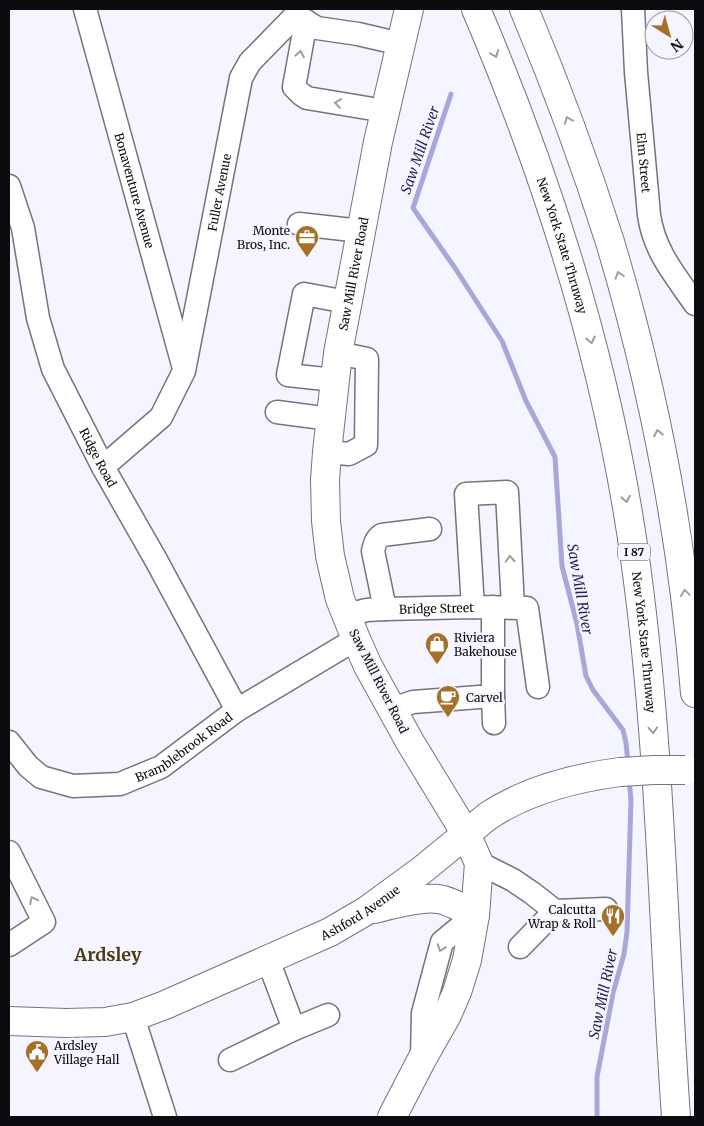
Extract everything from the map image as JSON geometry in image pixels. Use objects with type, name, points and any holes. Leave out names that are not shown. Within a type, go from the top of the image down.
[{"type":"main road","name":"Saw Mill River Road","points":[[392,1117],[447,1015],[457,992],[467,960],[475,915],[479,863],[466,834],[410,742],[368,666],[340,599],[329,548],[326,521],[325,480],[327,452],[338,353],[385,111],[409,9]]},
{"type":"main road","name":"New York State Thruway","points":[[476,9],[529,142],[568,259],[601,381],[626,503],[636,564],[650,688],[676,1117]]},
{"type":"main road","points":[[524,9],[548,66],[591,184],[615,260],[640,353],[656,423],[678,545],[695,694]]},
{"type":"main road","name":"Ashford Avenue","points":[[9,1021],[106,1022],[132,1017],[164,1005],[330,932],[366,911],[422,870],[499,808],[523,797],[572,780],[620,772],[695,770]]},
{"type":"main road","points":[[366,911],[424,899],[438,899],[475,915]]},
{"type":"street","name":"Bonaventure Avenue","points":[[85,9],[184,371]]},
{"type":"street","name":"Elm Street","points":[[633,9],[638,91],[652,232],[660,253],[695,304]]},
{"type":"street","name":"Fuller Avenue","points":[[103,467],[160,417],[184,371],[241,78],[250,62],[297,15]]},
{"type":"street","points":[[297,15],[317,28],[358,34],[400,44]]},
{"type":"street","points":[[297,15],[294,87],[296,90],[308,98],[385,111]]},
{"type":"street","name":"Ridge Road","points":[[9,186],[23,228],[38,318],[52,369],[103,467],[156,560],[237,710]]},
{"type":"street","points":[[300,224],[361,231]]},
{"type":"street","points":[[334,380],[288,375],[304,294],[347,302]]},
{"type":"street","points":[[327,452],[349,454],[366,445],[367,359],[338,353]]},
{"type":"street","points":[[277,412],[330,419]]},
{"type":"street","points":[[385,609],[373,551],[375,543],[382,535],[430,529]]},
{"type":"street","points":[[501,607],[538,687]]},
{"type":"street","points":[[494,723],[493,696],[501,607]]},
{"type":"street","name":"Bridge Street","points":[[351,627],[367,610],[501,607]]},
{"type":"street","name":"Bramblebrook Road","points":[[9,742],[28,766],[41,777],[73,786],[120,784],[161,767],[351,627]]},
{"type":"street","points":[[392,709],[413,702],[493,696]]},
{"type":"street","points":[[9,852],[44,922],[9,944]]},
{"type":"street","points":[[479,863],[513,880],[555,911],[606,909]]},
{"type":"street","points":[[520,947],[555,911]]},
{"type":"street","points":[[268,960],[294,1029]]},
{"type":"street","points":[[230,1060],[328,1015]]},
{"type":"street","points":[[132,1017],[165,1117]]},
{"type":"waterway","name":"Saw Mill River","points":[[451,94],[413,208],[455,268],[502,341],[526,401],[555,457],[562,566],[577,624],[586,676],[593,690],[623,730],[628,763]]},
{"type":"waterway","name":"Saw Mill River","points":[[597,1117],[597,1077],[613,993],[624,954],[627,932],[631,800],[629,779]]},
{"type":"place","name":"Monte Bros, Inc.","points":[[307,258]]},
{"type":"place","name":"Riviera Bakehouse","points":[[437,665]]},
{"type":"place","name":"Carvel","points":[[448,718]]},
{"type":"place","name":"Calcutta Wrap & Roll","points":[[613,937]]},
{"type":"place","name":"Ardsley Village Hall","points":[[37,1073]]},
{"type":"district","name":"Ardsley","points":[[108,954]]}]
